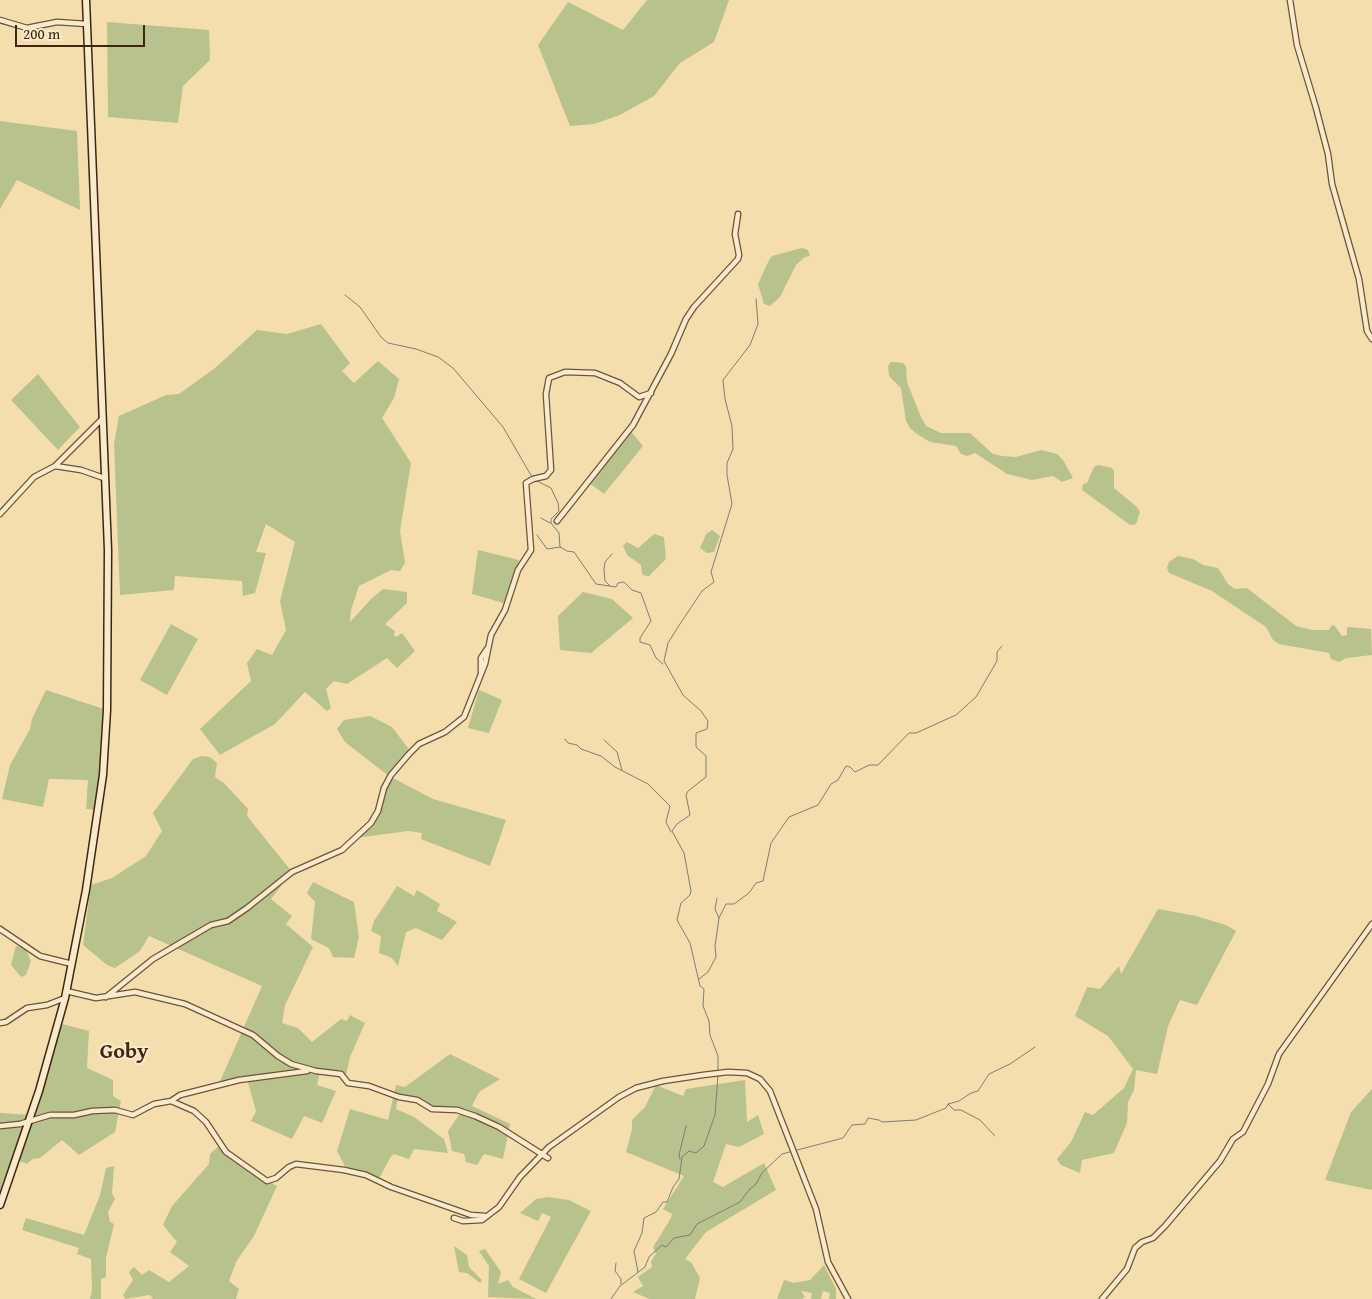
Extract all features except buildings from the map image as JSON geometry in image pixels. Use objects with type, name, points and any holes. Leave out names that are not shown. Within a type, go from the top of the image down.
[{"type":"main road","points":[[0,1206],[29,1120],[65,995],[86,890],[103,775],[108,613],[86,0]]},
{"type":"street","points":[[1290,0],[1297,45],[1328,154],[1332,184],[1358,279],[1367,331],[1372,339]]},
{"type":"street","points":[[0,20],[27,28],[57,22],[87,24]]},
{"type":"street","points":[[557,521],[633,424],[671,354],[686,319],[707,290],[738,259],[735,234],[738,214]]},
{"type":"street","points":[[106,996],[153,959],[211,925],[228,920],[248,908],[292,872],[342,850],[371,824],[391,775],[409,754],[419,744],[445,732],[464,718],[481,676],[491,635],[505,610],[514,579],[531,550],[526,483],[546,476],[551,470],[546,394],[549,378],[565,372],[595,373],[620,383],[638,398],[651,393]]},
{"type":"street","points":[[0,514],[34,477],[55,466],[101,420]]},
{"type":"street","points":[[55,466],[81,470],[104,478]]},
{"type":"street","points":[[1102,1299],[1127,1269],[1135,1248],[1142,1242],[1153,1238],[1165,1226],[1220,1161],[1234,1139],[1243,1132],[1268,1084],[1279,1054],[1372,924]]},
{"type":"street","points":[[0,929],[40,956],[72,964]]},
{"type":"street","points":[[0,1023],[6,1022],[27,1008],[47,1005],[65,995],[96,998],[135,992],[185,1004],[253,1035],[278,1056],[291,1064],[316,1071]]},
{"type":"street","points":[[171,1102],[178,1096],[239,1080],[293,1071],[342,1074],[348,1083],[369,1086],[398,1097],[417,1100],[432,1109],[457,1110],[475,1116],[499,1127],[548,1158]]},
{"type":"street","points":[[454,1218],[473,1222],[482,1220],[489,1215],[499,1207],[520,1177],[541,1154],[566,1133],[619,1097],[636,1088],[663,1081],[728,1072],[755,1076],[767,1086],[818,1214],[828,1262],[848,1299]]},
{"type":"street","points":[[0,1126],[20,1124],[50,1115],[74,1115],[92,1111],[115,1110],[133,1115],[154,1104],[171,1102],[198,1114],[226,1152],[267,1181],[276,1178],[289,1167],[296,1164],[344,1170],[366,1175],[391,1187],[471,1215],[482,1218],[489,1215]]},
{"type":"green space","points":[[647,0],[729,0],[714,42],[680,63],[654,96],[620,115],[594,124],[570,126],[538,45],[568,2],[623,30]]},
{"type":"green space","points":[[107,22],[209,30],[210,60],[183,86],[178,123],[108,117]]},
{"type":"green space","points":[[0,121],[77,131],[80,210],[17,180],[0,209]]},
{"type":"green space","points":[[802,248],[808,250],[810,256],[805,257],[796,265],[780,297],[770,306],[764,304],[758,284],[769,260],[772,256]]},
{"type":"green space","points":[[321,324],[350,363],[342,371],[354,383],[378,361],[399,379],[394,398],[382,418],[411,463],[400,531],[405,563],[400,571],[391,570],[359,586],[351,610],[350,622],[383,589],[407,592],[407,603],[385,624],[395,631],[394,635],[396,637],[402,633],[415,651],[397,668],[387,658],[347,684],[334,681],[326,689],[331,708],[327,711],[305,692],[275,724],[220,755],[200,729],[251,681],[247,663],[257,649],[272,655],[286,630],[280,601],[295,542],[266,524],[256,552],[266,553],[255,593],[243,596],[242,581],[175,576],[174,590],[120,595],[114,444],[119,416],[166,395],[179,394],[215,368],[257,330],[287,334]]},
{"type":"green space","points":[[891,362],[903,363],[906,366],[907,382],[926,426],[941,433],[970,433],[993,454],[1002,456],[1016,457],[1041,450],[1057,454],[1063,460],[1073,478],[1062,482],[1053,476],[1032,480],[1007,474],[975,453],[967,456],[961,454],[956,446],[930,442],[917,434],[906,421],[901,388],[889,376],[888,366]]},
{"type":"green space","points":[[38,374],[80,427],[58,450],[11,400]]},
{"type":"green space","points":[[629,429],[643,446],[604,494],[588,482]]},
{"type":"green space","points":[[1098,465],[1112,468],[1114,471],[1114,488],[1137,507],[1140,512],[1136,524],[1130,525],[1082,490],[1083,484],[1087,483],[1094,467]]},
{"type":"green space","points":[[712,530],[720,536],[714,552],[707,553],[700,548],[706,534]]},
{"type":"green space","points":[[654,534],[664,537],[666,559],[649,576],[646,576],[642,574],[641,565],[627,555],[623,546],[627,542],[638,548]]},
{"type":"green space","points":[[478,550],[519,560],[507,604],[472,594]]},
{"type":"green space","points":[[1178,556],[1218,568],[1228,584],[1235,589],[1247,588],[1296,626],[1312,630],[1329,630],[1334,625],[1342,636],[1347,635],[1347,628],[1349,627],[1371,629],[1372,655],[1346,658],[1339,662],[1331,659],[1329,653],[1279,644],[1273,640],[1266,627],[1212,591],[1169,573],[1167,568],[1169,562]]},
{"type":"green space","points":[[583,592],[612,599],[633,618],[591,653],[560,650],[558,616]]},
{"type":"green space","points":[[171,624],[198,639],[167,695],[140,680]]},
{"type":"green space","points":[[46,690],[107,710],[98,810],[86,809],[88,780],[49,779],[43,807],[2,799],[10,765],[30,729],[32,719]]},
{"type":"green space","points":[[479,690],[502,700],[489,733],[468,728]]},
{"type":"green space","points":[[370,716],[392,727],[411,752],[391,777],[433,799],[506,820],[490,866],[421,839],[422,833],[408,831],[356,838],[371,823],[390,777],[345,742],[337,729],[344,720]]},
{"type":"green space","points":[[202,756],[210,757],[217,763],[215,777],[224,783],[248,809],[247,816],[292,872],[271,899],[292,916],[286,924],[313,947],[285,1005],[282,1023],[298,1028],[312,1042],[341,1019],[347,1021],[350,1015],[365,1023],[350,1057],[345,1079],[341,1074],[320,1072],[317,1085],[336,1091],[322,1123],[304,1116],[292,1139],[251,1121],[256,1111],[247,1079],[218,1086],[262,986],[149,936],[140,951],[115,968],[107,965],[83,945],[91,885],[112,878],[146,856],[162,831],[153,813],[193,759]]},
{"type":"green space","points":[[313,882],[354,902],[359,937],[354,958],[333,957],[329,948],[311,939],[315,902],[307,893]]},
{"type":"green space","points":[[397,886],[414,896],[417,890],[440,904],[437,911],[457,922],[442,940],[416,928],[406,932],[398,966],[392,958],[379,953],[381,936],[371,931],[374,921]]},
{"type":"green space","points":[[1158,909],[1196,916],[1226,925],[1236,931],[1197,1005],[1180,1000],[1168,1026],[1157,1074],[1136,1070],[1134,1090],[1128,1102],[1127,1123],[1114,1153],[1082,1160],[1080,1173],[1061,1165],[1057,1159],[1071,1142],[1085,1112],[1093,1115],[1124,1088],[1133,1069],[1108,1036],[1075,1016],[1087,987],[1100,989],[1119,966],[1121,974]]},
{"type":"green space","points":[[16,946],[25,947],[31,961],[26,975],[21,977],[11,965]]},
{"type":"green space","points":[[58,1023],[89,1031],[87,1068],[113,1080],[113,1096],[121,1101],[115,1132],[79,1155],[62,1140],[40,1158],[33,1159],[27,1164],[12,1158],[0,1190],[0,1113],[31,1115]]},
{"type":"green space","points":[[450,1054],[500,1079],[479,1092],[472,1106],[510,1124],[503,1159],[484,1154],[477,1165],[466,1162],[464,1154],[452,1151],[448,1131],[461,1112],[432,1109],[424,1103],[398,1098],[396,1109],[414,1117],[444,1139],[448,1153],[414,1149],[409,1159],[394,1154],[378,1181],[347,1170],[337,1151],[350,1109],[388,1120],[396,1085],[405,1087]]},
{"type":"green space","points":[[745,1080],[747,1122],[758,1115],[764,1134],[739,1147],[726,1144],[713,1182],[723,1187],[764,1163],[776,1190],[706,1232],[685,1259],[691,1262],[700,1278],[695,1299],[649,1299],[633,1292],[643,1286],[638,1277],[652,1267],[651,1261],[656,1254],[653,1247],[672,1214],[663,1209],[684,1176],[626,1152],[632,1129],[632,1120],[645,1107],[656,1085],[683,1096],[686,1089]]},
{"type":"green space","points":[[1372,1089],[1372,1190],[1325,1180],[1351,1112]]},
{"type":"green space","points":[[221,1144],[226,1152],[258,1176],[277,1186],[254,1236],[236,1262],[229,1281],[239,1289],[236,1299],[153,1299],[150,1295],[125,1299],[123,1295],[133,1280],[129,1272],[134,1267],[142,1275],[149,1270],[169,1282],[189,1266],[170,1252],[177,1242],[163,1225],[172,1206],[209,1164],[210,1154]]},
{"type":"green space","points":[[114,1166],[112,1193],[115,1199],[108,1212],[110,1222],[114,1224],[106,1258],[106,1277],[101,1279],[101,1299],[90,1299],[92,1290],[91,1259],[77,1254],[79,1248],[22,1230],[26,1218],[84,1235],[100,1195],[106,1168]]},
{"type":"green space","points":[[548,1197],[569,1200],[591,1211],[546,1293],[519,1279],[551,1217],[542,1213],[538,1221],[520,1213],[536,1199]]},
{"type":"green space","points":[[454,1246],[467,1255],[469,1267],[482,1280],[480,1283],[467,1273],[459,1272]]},
{"type":"green space","points":[[485,1249],[501,1272],[498,1284],[508,1280],[513,1287],[536,1299],[488,1297],[489,1266],[479,1251]]},
{"type":"green space","points":[[824,1265],[836,1289],[836,1299],[829,1299],[830,1293],[823,1291],[821,1299],[811,1299],[812,1293],[801,1291],[805,1297],[802,1299],[777,1299],[784,1280],[794,1283],[810,1280]]},
{"type":"waterway","points":[[345,295],[360,307],[381,337],[388,343],[416,349],[438,357],[453,368],[503,427],[532,477]]},
{"type":"waterway","points":[[718,1071],[718,1056],[710,1035],[709,1021],[703,1006],[704,989],[700,986],[690,943],[677,920],[681,903],[690,895],[691,891],[684,853],[672,831],[677,824],[690,815],[686,795],[688,791],[706,777],[706,756],[696,747],[696,733],[707,729],[708,721],[701,711],[683,695],[664,661],[668,643],[678,627],[702,591],[714,582],[711,572],[732,504],[727,475],[727,463],[733,449],[732,426],[725,399],[723,380],[750,345],[758,324],[756,299]]},
{"type":"waterway","points":[[535,480],[551,488],[558,503],[559,511],[551,519],[551,523],[559,533],[560,547],[574,552],[596,584],[616,587],[618,583],[624,582],[632,590],[641,593],[651,621],[640,638],[640,642],[650,645],[656,658],[663,664]]},
{"type":"waterway","points":[[541,518],[550,523]]},
{"type":"waterway","points":[[537,535],[547,549],[560,547]]},
{"type":"waterway","points":[[610,586],[605,581],[604,570],[605,562],[612,554]]},
{"type":"waterway","points":[[719,918],[726,904],[734,904],[749,893],[756,883],[763,881],[771,843],[789,817],[818,805],[831,784],[838,780],[846,766],[855,772],[869,765],[878,765],[909,733],[916,733],[956,715],[976,697],[997,661],[997,652],[1002,646]]},
{"type":"waterway","points":[[565,739],[568,743],[601,756],[615,767],[648,784],[670,806],[666,822],[671,832]]},
{"type":"waterway","points":[[604,740],[617,752],[622,770]]},
{"type":"waterway","points":[[699,979],[708,972],[716,957],[715,946],[719,918],[715,909],[717,898]]},
{"type":"waterway","points":[[611,1299],[620,1286],[645,1267],[649,1257],[662,1245],[666,1247],[674,1238],[690,1235],[697,1224],[740,1202],[756,1184],[762,1173],[782,1154],[843,1138],[852,1125],[865,1124],[868,1118],[882,1122],[916,1120],[946,1108],[948,1104],[959,1101],[978,1091],[989,1074],[1010,1064],[1035,1047]]},
{"type":"waterway","points":[[638,1272],[634,1251],[642,1233],[644,1218],[656,1212],[663,1202],[667,1202],[673,1187],[679,1179],[682,1157],[689,1151],[696,1153],[704,1146],[715,1115],[718,1075]]},
{"type":"waterway","points":[[948,1104],[954,1110],[961,1110],[980,1120],[995,1136]]},
{"type":"waterway","points":[[680,1159],[679,1155],[686,1126]]},
{"type":"waterway","points":[[616,1263],[615,1271],[621,1279],[621,1284]]},
{"type":"district","name":"Goby","points":[[124,1052]]}]
